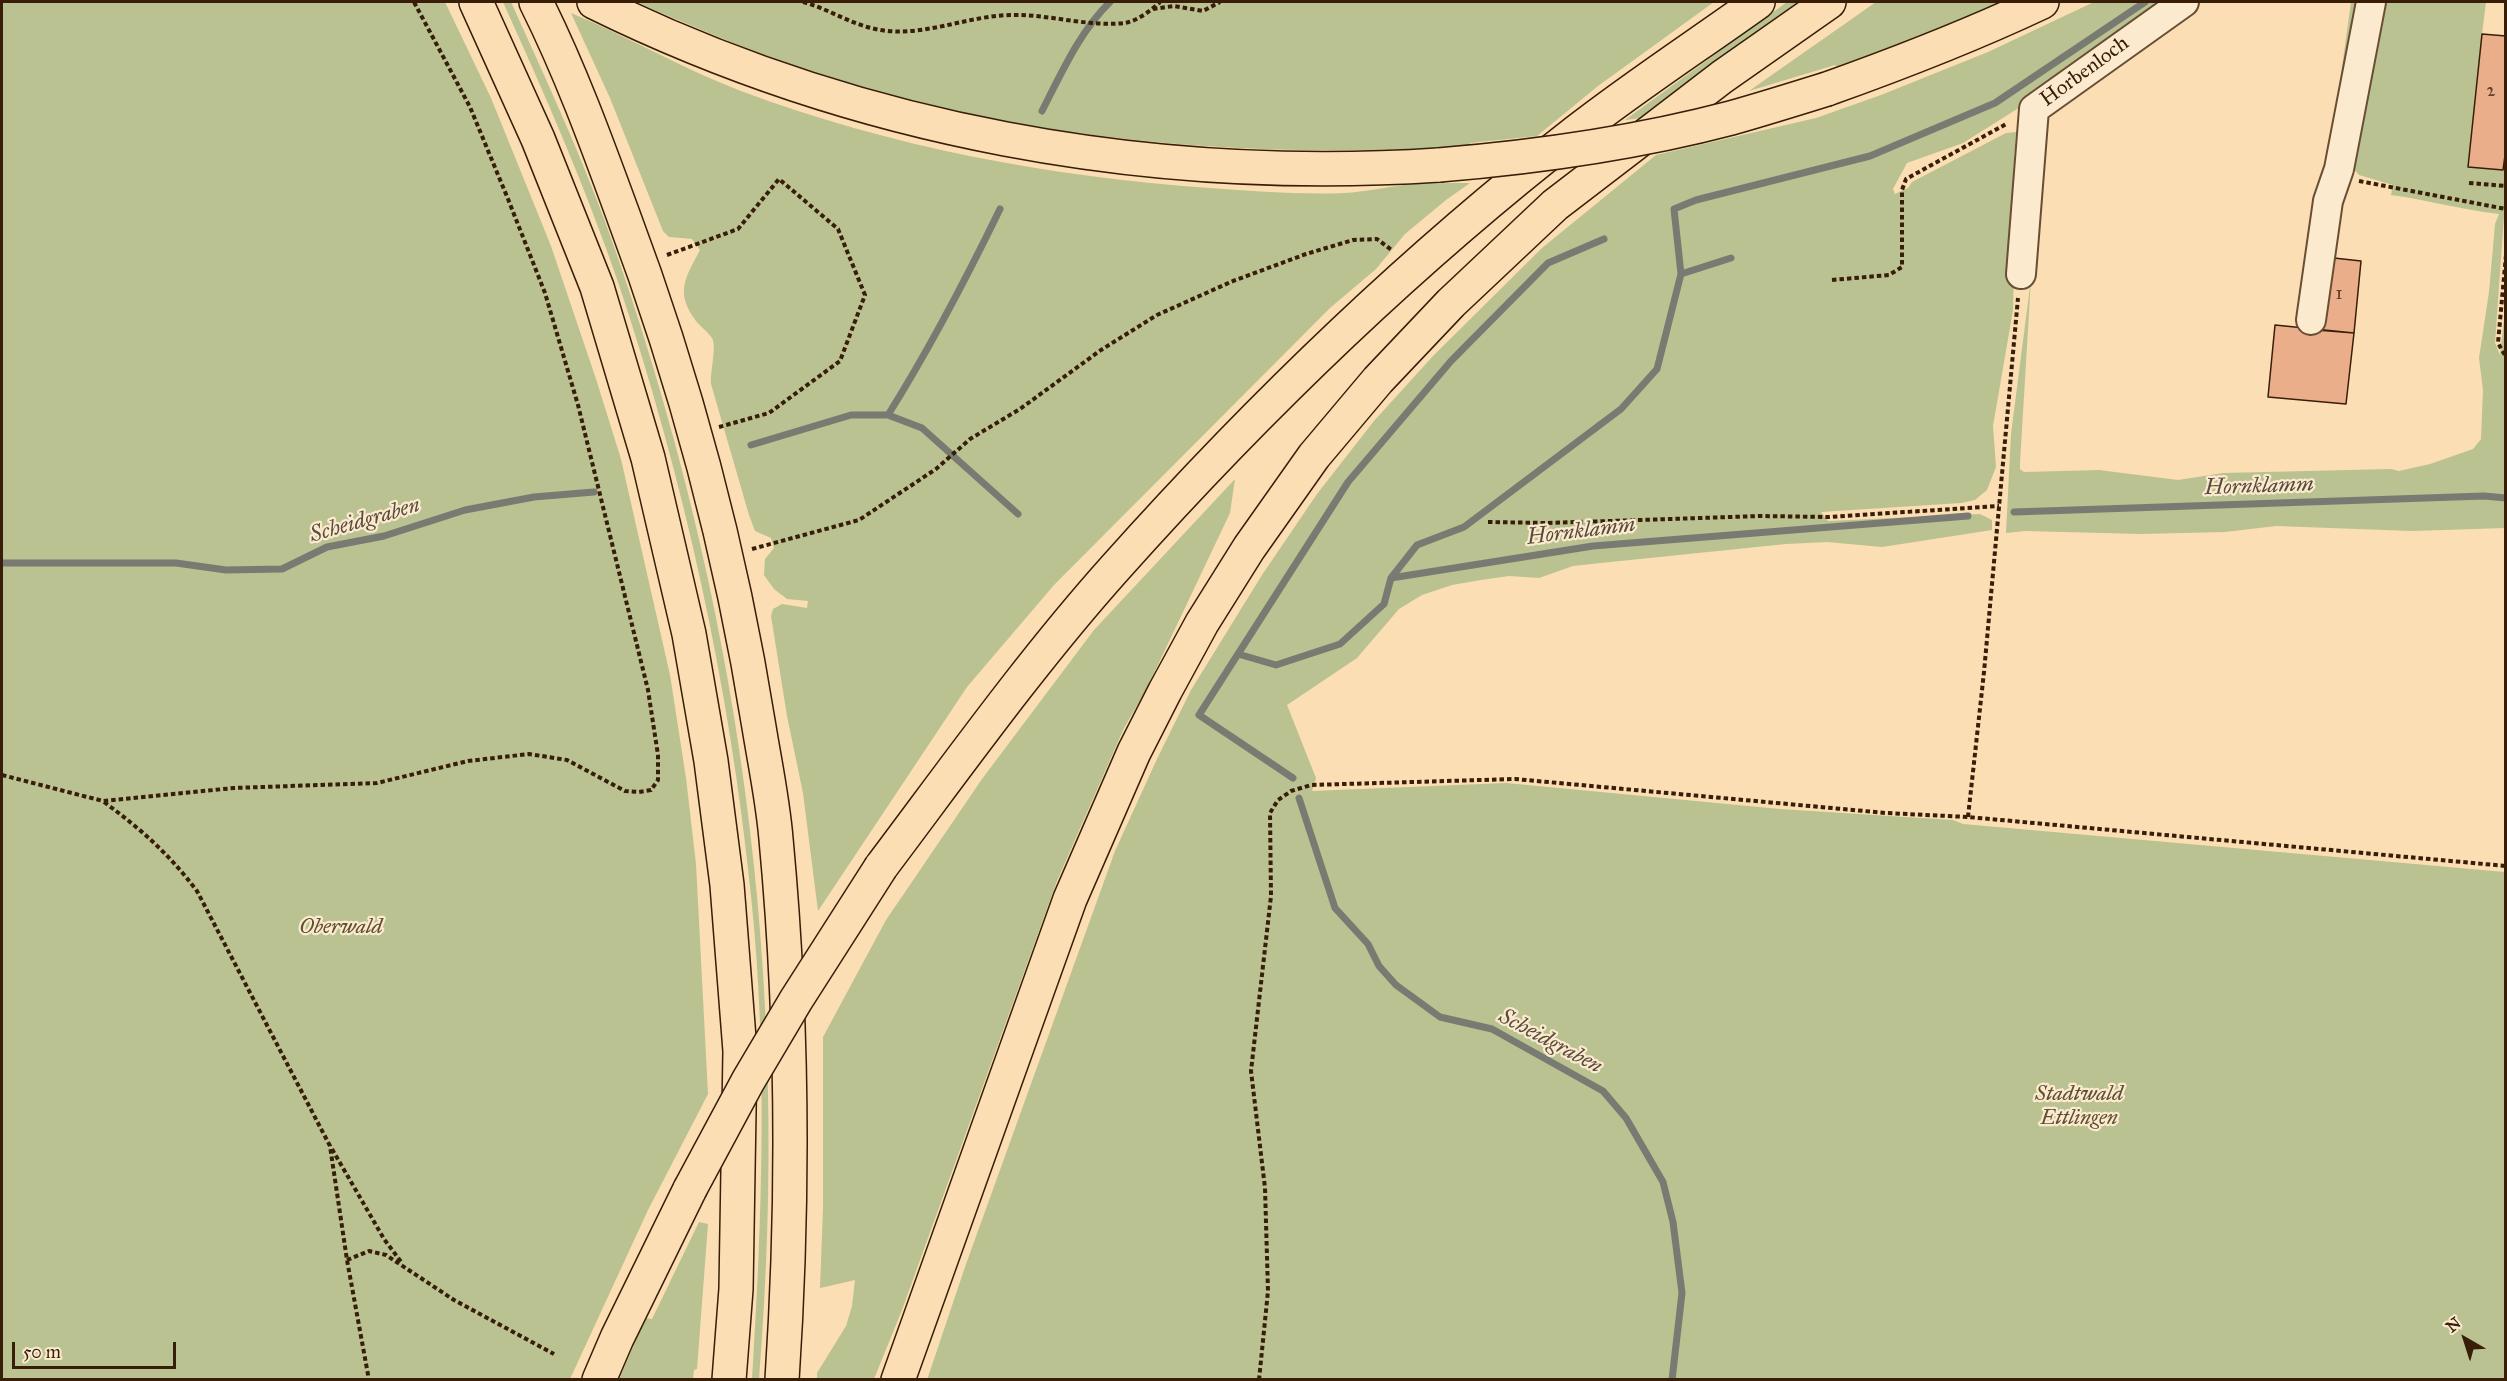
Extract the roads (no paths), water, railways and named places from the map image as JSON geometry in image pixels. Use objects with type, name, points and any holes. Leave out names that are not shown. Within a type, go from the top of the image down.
[{"type":"highway","points":[[476,2],[538,139],[597,287],[648,458],[689,634],[711,760],[727,885],[740,1051],[736,1289],[729,1380]]},
{"type":"highway","points":[[536,2],[583,107],[658,309],[728,558],[752,678],[776,837],[790,1026],[790,1235],[782,1380]]},
{"type":"highway","points":[[594,2],[681,41],[782,80],[849,102],[954,128],[1064,150],[1142,161],[1237,168],[1380,169],[1520,158],[1658,135],[1731,118],[1827,89],[1892,66],[2042,2]]},
{"type":"highway","points":[[599,1380],[616,1338],[690,1190],[754,1071],[796,1000],[882,867],[1036,662],[1113,570],[1199,476],[1294,380],[1414,269],[1576,132],[1758,2]]},
{"type":"highway","points":[[898,1380],[1074,888],[1134,752],[1165,691],[1202,623],[1249,548],[1314,456],[1378,380],[1459,295],[1555,205],[1722,77],[1828,2]]},
{"type":"lane","name":"Horbenloch","points":[[2020,274],[2034,109],[2184,2]]},
{"type":"lane","points":[[2311,320],[2328,201],[2339,170],[2371,2]]},
{"type":"waterway","points":[[1042,111],[1080,39],[1110,2]]},
{"type":"waterway","points":[[1681,274],[1674,209],[1696,200],[1870,156],[1995,103],[2145,2]]},
{"type":"waterway","points":[[888,415],[947,313],[1000,209]]},
{"type":"waterway","points":[[1293,778],[1199,715],[1348,482],[1451,361],[1548,263],[1604,239]]},
{"type":"waterway","points":[[1391,578],[1417,545],[1464,527],[1621,409],[1657,369],[1681,274],[1731,258]]},
{"type":"waterway","name":"Scheidgraben","points":[[751,445],[851,415],[888,415],[922,428],[1018,514]]},
{"type":"waterway","name":"Scheidgraben","points":[[2,563],[176,563],[226,570],[282,569],[327,547],[384,536],[465,510],[534,497],[594,492]]},
{"type":"waterway","name":"Hornklamm","points":[[2014,512],[2484,496],[2506,498]]},
{"type":"waterway","name":"Hornklamm","points":[[1238,654],[1276,665],[1340,644],[1384,604],[1391,578],[1593,546],[1968,516]]},
{"type":"waterway","name":"Scheidgraben","points":[[1299,798],[1335,908],[1368,944],[1379,966],[1396,985],[1440,1017],[1492,1029],[1603,1091],[1626,1118],[1663,1182],[1673,1222],[1682,1293],[1672,1380]]},
{"type":"park label","name":"Oberwald","points":[[341,928]]},
{"type":"park label","name":"Stadtwald Ettlingen","points":[[2079,1107]]}]
